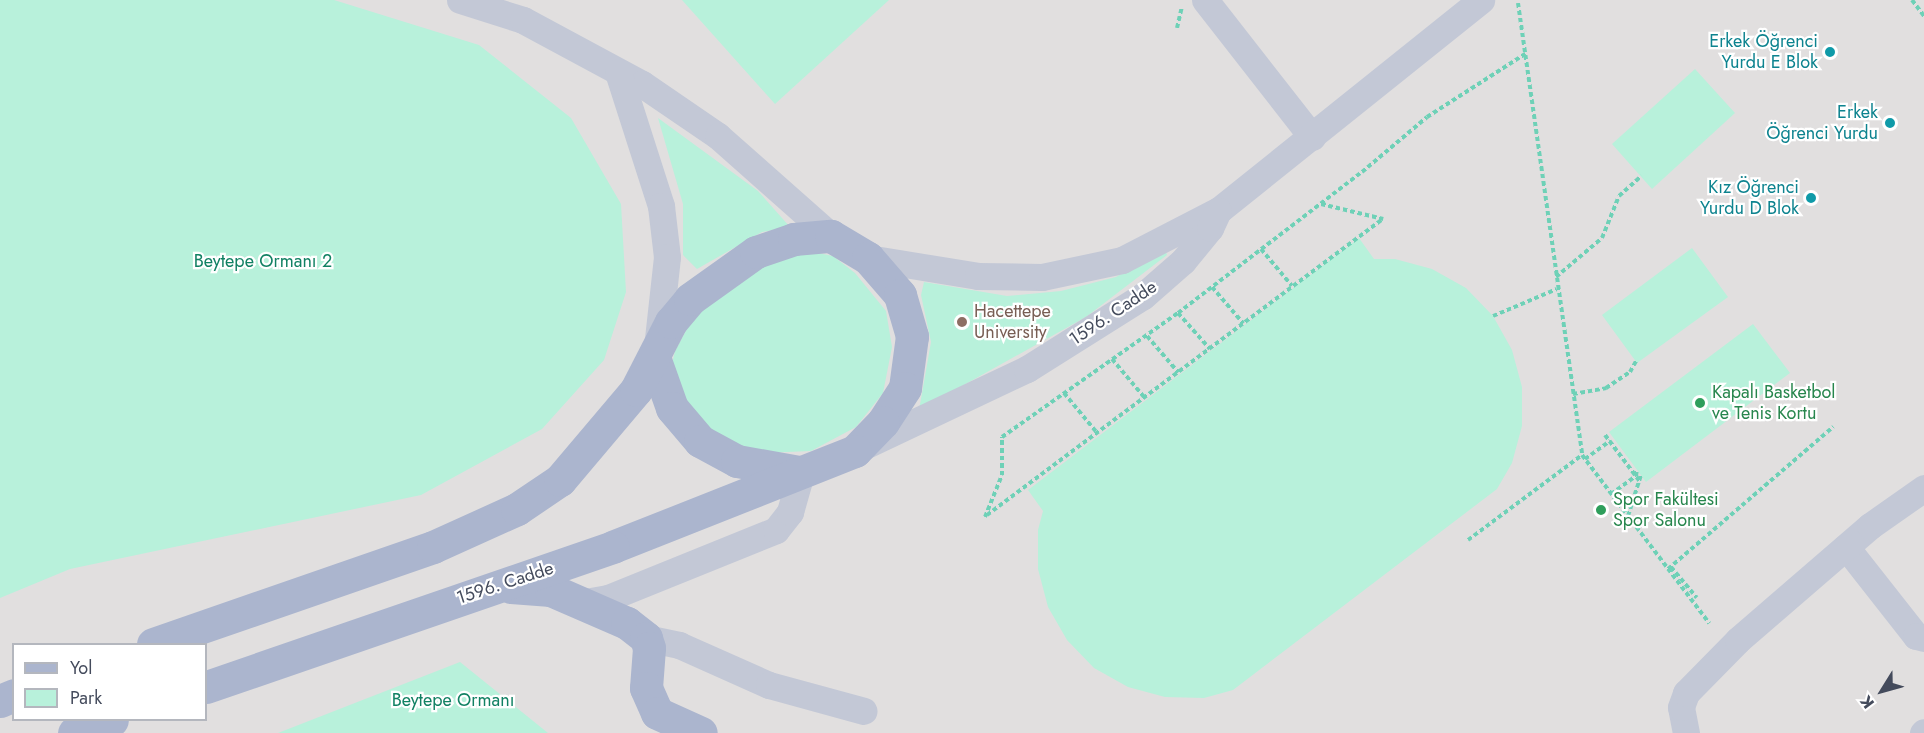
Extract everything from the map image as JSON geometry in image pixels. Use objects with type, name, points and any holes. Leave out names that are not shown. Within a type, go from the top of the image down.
[{"type":"main road","name":"1596. Cadde","points":[[207,687],[799,483],[855,451],[897,402],[912,355],[909,318],[900,295],[868,258],[831,236]]},
{"type":"main road","points":[[159,643],[433,547],[517,509],[560,480],[636,390],[655,360],[671,322],[690,299],[727,270],[777,244],[831,236]]},
{"type":"main road","points":[[655,360],[672,408],[700,441],[737,461],[799,483]]},
{"type":"main road","points":[[497,586],[551,590],[585,602],[627,623],[646,638],[649,648],[646,688],[657,713],[701,733]]},
{"type":"main road","points":[[74,733],[109,721]]},
{"type":"street","points":[[460,0],[523,20],[618,72],[718,136],[831,236]]},
{"type":"street","points":[[1205,0],[1312,137]]},
{"type":"street","name":"1596. Cadde","points":[[868,258],[978,276],[1042,277],[1122,260],[1219,210],[1481,0]]},
{"type":"street","points":[[618,72],[661,206],[667,257],[655,360]]},
{"type":"street","name":"1596. Cadde","points":[[855,451],[1028,369],[1143,296],[1183,261],[1210,228],[1219,210]]},
{"type":"street","points":[[799,483],[802,520]]},
{"type":"street","points":[[585,602],[608,598],[777,530],[785,523],[799,483]]},
{"type":"street","points":[[1686,733],[1681,707],[1686,693],[1738,640],[1846,547],[1924,488]]},
{"type":"street","points":[[1846,547],[1916,636],[1924,638]]},
{"type":"street","points":[[646,638],[679,645],[769,685],[864,711]]},
{"type":"path","points":[[1177,28],[1184,0]]},
{"type":"path","points":[[1912,0],[1924,16]]},
{"type":"path","points":[[1518,3],[1582,455],[1628,517],[1697,598]]},
{"type":"path","points":[[1320,204],[1383,219],[985,517],[1002,475],[1002,437],[1178,313],[1320,204],[1427,117],[1525,54]]},
{"type":"path","points":[[1556,277],[1602,238],[1619,196],[1641,176]]},
{"type":"path","points":[[1261,249],[1292,286]]},
{"type":"path","points":[[1212,287],[1243,323]]},
{"type":"path","points":[[1493,316],[1557,289]]},
{"type":"path","points":[[1178,313],[1210,348]]},
{"type":"path","points":[[1147,336],[1178,372]]},
{"type":"path","points":[[1112,359],[1145,398]]},
{"type":"path","points":[[1573,394],[1606,388],[1630,372],[1636,361]]},
{"type":"path","points":[[1064,393],[1098,434]]},
{"type":"path","points":[[1670,568],[1833,427]]},
{"type":"path","points":[[1605,435],[1638,475]]},
{"type":"path","points":[[1585,459],[1610,441]]},
{"type":"path","points":[[1468,540],[1582,455]]},
{"type":"path","points":[[1628,517],[1641,483],[1637,469]]},
{"type":"path","points":[[1611,494],[1638,475]]},
{"type":"path","points":[[1670,568],[1709,623]]},
{"type":"shaded area","name":"Hacettepe University","points":[[0,0],[1924,0],[1924,733],[0,733]]},
{"type":"green space","name":"Beytepe Ormanı 2","points":[[0,0],[334,0],[479,45],[571,118],[621,204],[626,292],[604,360],[542,429],[421,495],[70,569],[0,598]]},
{"type":"green space","points":[[682,0],[889,0],[775,104]]},
{"type":"green space","points":[[1695,69],[1735,113],[1652,189],[1612,144]]},
{"type":"green space","points":[[658,118],[758,191],[790,227],[762,232],[697,269],[683,255],[683,204]]},
{"type":"green space","points":[[1359,238],[1374,259],[1395,259],[1432,269],[1466,288],[1493,316],[1512,350],[1522,387],[1522,426],[1512,463],[1497,489],[1233,690],[1204,698],[1165,697],[1128,687],[1094,668],[1067,640],[1048,607],[1038,569],[1038,530],[1043,511],[1028,490]]},
{"type":"green space","points":[[1692,248],[1728,297],[1637,363],[1602,315]]},
{"type":"green space","points":[[1165,249],[1167,255],[1086,317],[919,410],[931,342],[921,295],[924,282],[1007,296],[1061,291],[1116,277]]},
{"type":"green space","points":[[813,252],[833,256],[855,273],[886,311],[892,347],[883,393],[856,427],[811,451],[763,453],[712,435],[691,415],[671,368],[675,351],[695,314],[743,276],[774,261]]},
{"type":"green space","name":"Kapalı Basketbol ve Tenis Kortu","points":[[1753,324],[1790,373],[1646,482],[1609,432]]},
{"type":"green space","name":"Beytepe Ormanı","points":[[460,662],[548,733],[278,733]]},
{"type":"place","name":"Erkek Öğrenci Yurdu E Blok","points":[[1830,52]]},
{"type":"place","name":"Erkek Öğrenci Yurdu","points":[[1890,123]]},
{"type":"place","name":"Kız Öğrenci Yurdu D Blok","points":[[1811,198]]},
{"type":"place","name":"Hacettepe University","points":[[962,322]]},
{"type":"place","name":"Kapalı Basketbol ve Tenis Kortu","points":[[1700,403]]},
{"type":"place","name":"Spor Fakültesi Spor Salonu","points":[[1601,510]]}]
